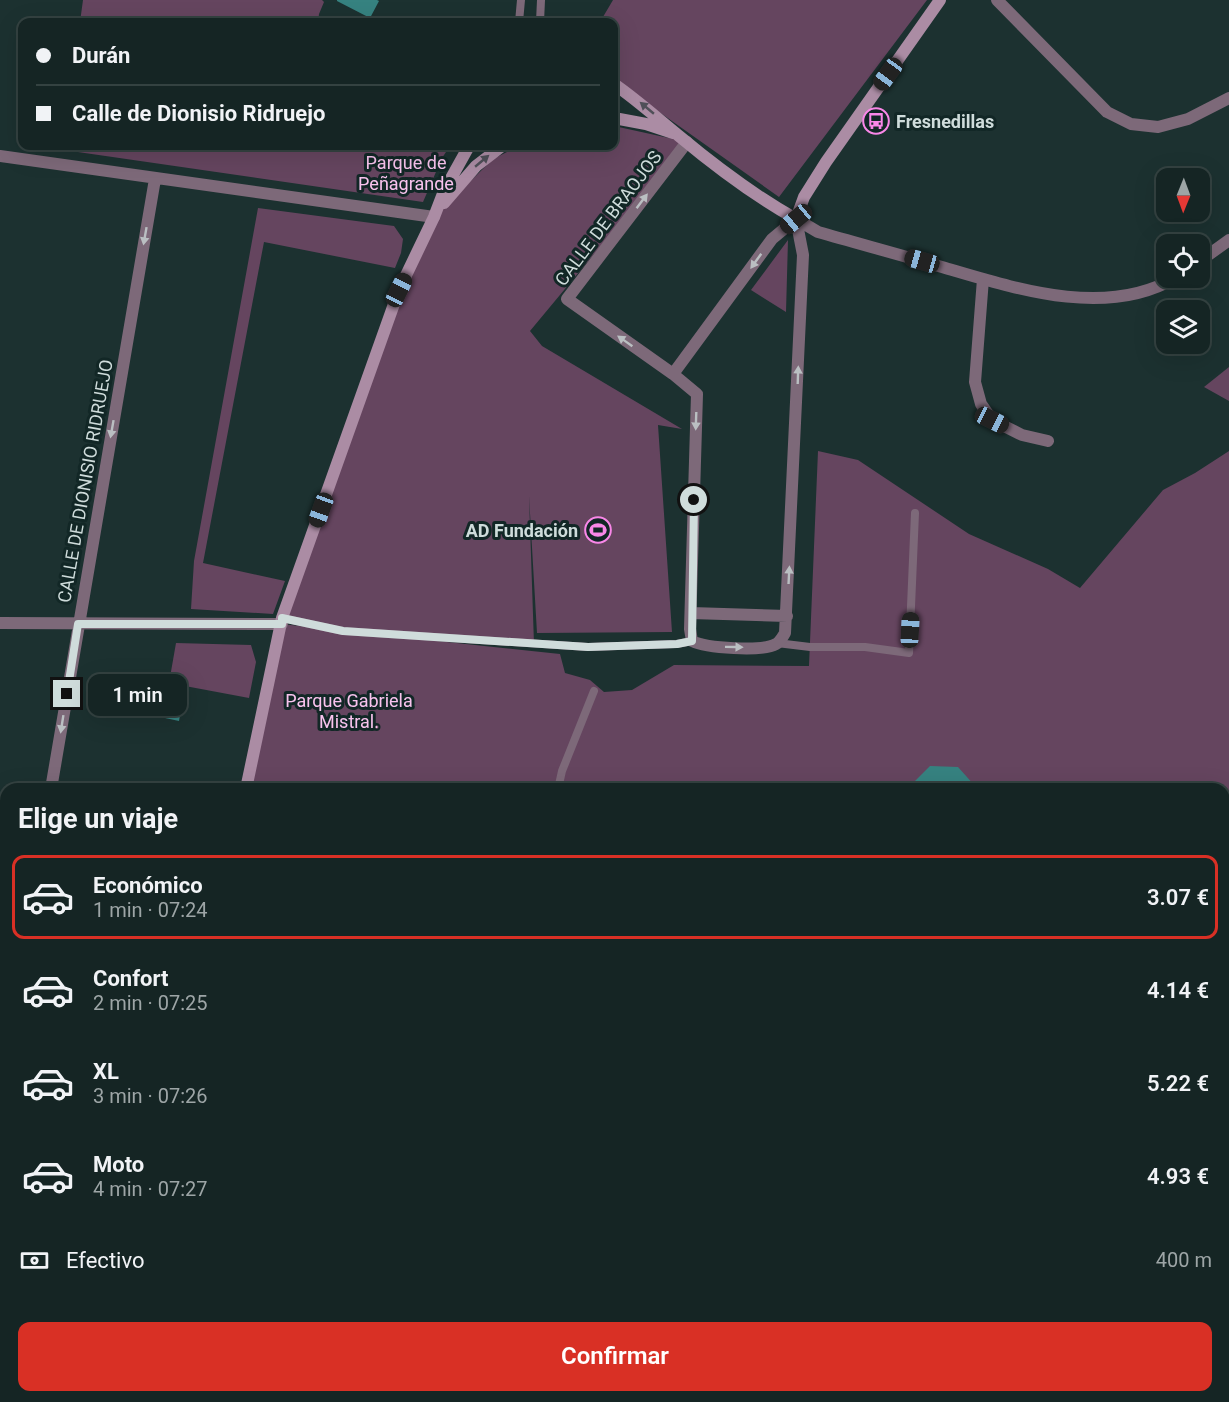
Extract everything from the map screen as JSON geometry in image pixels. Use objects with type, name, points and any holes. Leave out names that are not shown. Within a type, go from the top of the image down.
[{"type":"street","points":[[673,374],[772,239],[796,219],[804,198],[826,162],[940,0]]},
{"type":"street","points":[[997,0],[1107,112],[1131,124],[1158,127],[1188,119],[1229,98]]},
{"type":"street","points":[[618,87],[636,99],[682,139],[774,207],[818,232],[984,279],[1054,296],[1096,298],[1136,293],[1156,285]]},
{"type":"street","points":[[618,118],[646,124],[682,139]]},
{"type":"street","name":"CALLE DE BRAOJOS","points":[[682,139],[567,299],[673,374],[697,394],[692,641]]},
{"type":"street","points":[[247,783],[282,621],[399,290],[436,214],[444,191],[467,150]]},
{"type":"street","points":[[436,214],[476,166],[497,150]]},
{"type":"street","points":[[0,156],[155,179],[436,214]]},
{"type":"street","name":"CALLE DE DIONISIO RIDRUEJO","points":[[52,783],[155,179]]},
{"type":"street","points":[[692,641],[703,646],[763,648],[777,643],[785,633],[803,255],[796,219]]},
{"type":"street","points":[[1210,254],[1229,240]]},
{"type":"street","points":[[984,279],[975,382],[981,404],[992,420],[1022,435],[1048,441]]},
{"type":"street","points":[[691,613],[787,616]]},
{"type":"street","points":[[0,623],[282,621]]},
{"type":"lane","points":[[519,18],[521,0]]},
{"type":"lane","points":[[540,18],[541,0]]},
{"type":"lane","points":[[777,643],[865,647],[909,653],[915,513]]},
{"type":"lane","points":[[282,621],[343,631],[577,646],[677,644],[692,641]]},
{"type":"lane","points":[[559,783],[594,691]]},
{"type":"green space","points":[[83,0],[322,0],[324,2],[318,18],[81,18]]},
{"type":"green space","points":[[613,0],[927,0],[779,197],[618,83],[618,18],[602,18]]},
{"type":"green space","name":"Parque Gabriela Mistral.","points":[[618,127],[687,142],[530,331],[542,346],[682,429],[658,425],[672,632],[537,633],[529,496],[534,644],[372,634],[560,654],[565,673],[590,680],[604,692],[632,690],[674,665],[809,666],[818,451],[858,460],[969,534],[1048,569],[1080,588],[1163,490],[1229,451],[1229,783],[251,783],[282,624],[333,630],[282,618],[351,424],[434,217],[493,159],[511,150],[618,150]]},
{"type":"green space","name":"Parque de Peñagrande","points":[[64,150],[447,150],[423,202]]},
{"type":"green space","points":[[258,208],[394,226],[403,239],[401,253],[395,268],[264,242],[203,563],[285,581],[273,614],[191,609],[194,561]]},
{"type":"green space","points":[[788,240],[786,312],[751,290]]},
{"type":"green space","points":[[1229,367],[1229,401],[1204,387]]},
{"type":"green space","points":[[176,643],[251,645],[256,662],[249,698],[169,683]]},
{"type":"water","points":[[337,0],[377,0],[379,1],[370,18]]},
{"type":"water","points":[[170,689],[184,692],[179,721],[165,718]]},
{"type":"water","points":[[930,766],[958,767],[972,783],[913,783]]},
{"type":"place","name":"Fresnedillas","points":[[876,121]]},
{"type":"place","name":"AD Fundación","points":[[598,530]]},
{"type":"route","points":[[67,694],[78,624],[282,624],[282,618],[343,631],[588,647],[677,644],[692,641],[690,629],[694,500]]}]
